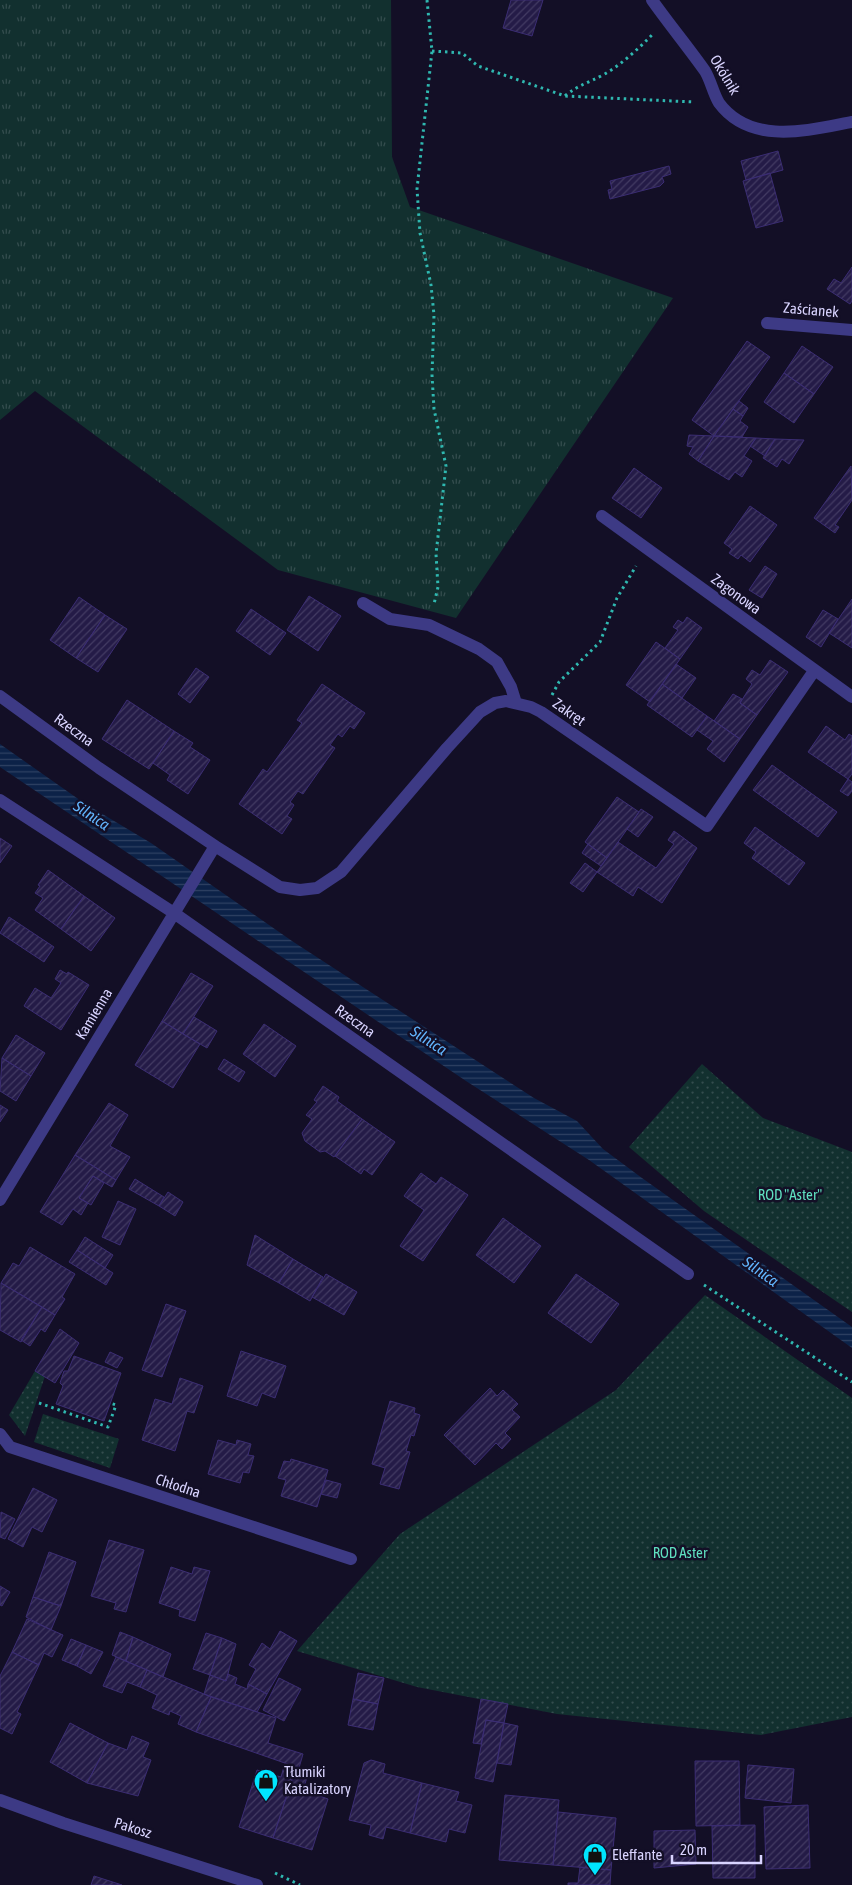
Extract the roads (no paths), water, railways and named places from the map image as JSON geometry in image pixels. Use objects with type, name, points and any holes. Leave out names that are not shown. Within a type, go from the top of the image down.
[{"type":"street","name":"Okólnik","points":[[652,0],[706,74],[720,103],[746,124],[775,132],[800,131],[852,122]]},
{"type":"street","name":"Zaścianek","points":[[767,323],[852,330]]},
{"type":"street","name":"Zagonowa","points":[[602,516],[814,672],[852,697]]},
{"type":"street","points":[[363,602],[390,619],[429,625],[459,638],[497,662],[511,687],[516,702]]},
{"type":"street","name":"Zakręt","points":[[280,887],[309,890],[330,881],[346,867],[480,712],[495,704],[506,701],[516,702],[536,709],[707,826],[814,672]]},
{"type":"street","name":"Rzeczna","points":[[0,696],[98,768],[280,887]]},
{"type":"street","name":"Rzeczna","points":[[0,800],[174,914],[688,1274]]},
{"type":"street","name":"Kamienna","points":[[0,1200],[215,846]]},
{"type":"street","name":"Chłodna","points":[[0,1434],[10,1447],[351,1559]]},
{"type":"street","name":"Pakosz","points":[[0,1800],[63,1823],[258,1885]]},
{"type":"water","name":"Silnica","points":[[0,744],[84,803],[151,843],[292,941],[534,1098],[577,1121],[603,1149],[852,1327],[852,1348],[589,1160],[466,1081],[0,767]]},
{"type":"place","name":"Tłumiki Katalizatory","points":[[266,1802]]},
{"type":"place","name":"Eleffante","points":[[595,1876]]},
{"type":"park label","name":"ROD \"Aster\"","points":[[790,1195]]},
{"type":"park label","name":"ROD Aster","points":[[680,1553]]}]
